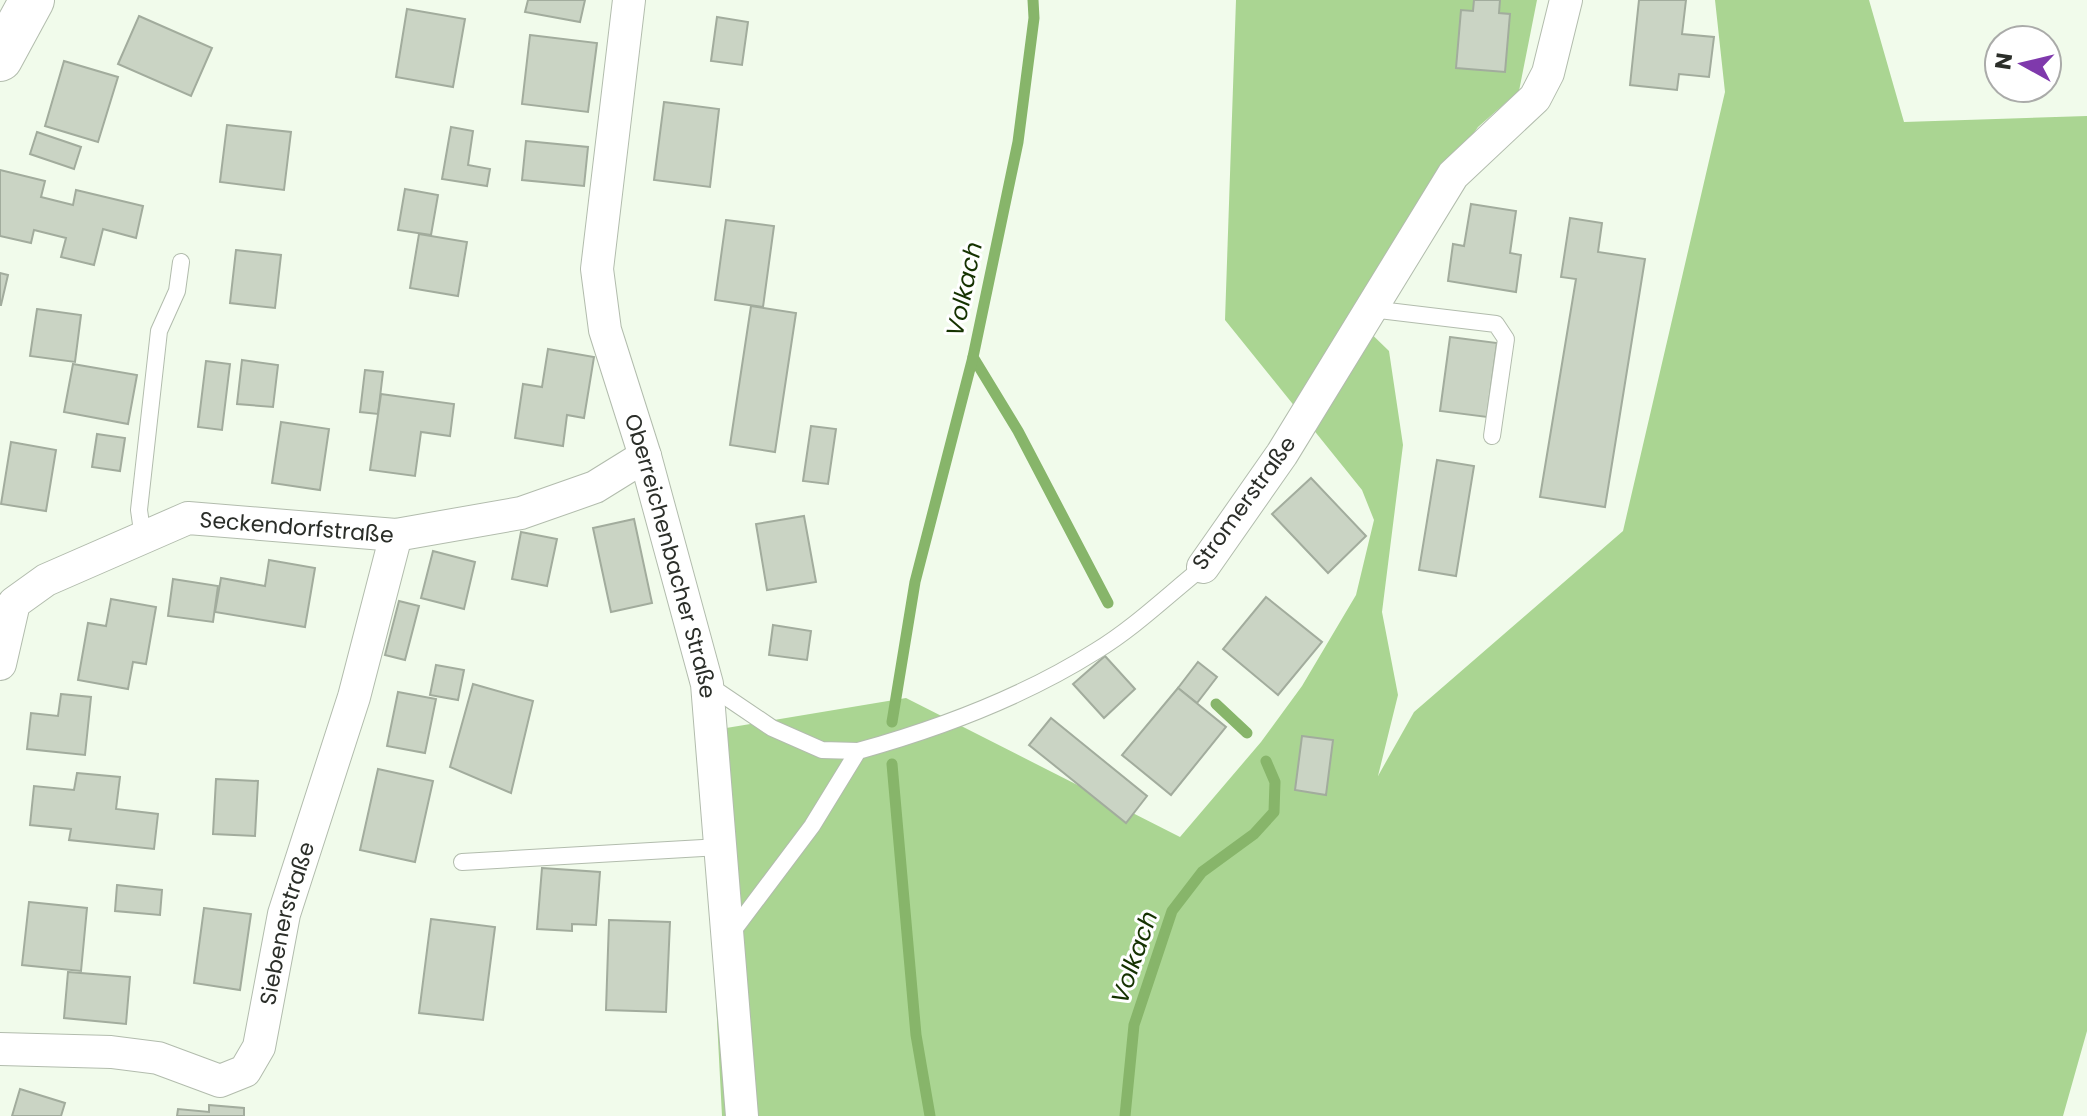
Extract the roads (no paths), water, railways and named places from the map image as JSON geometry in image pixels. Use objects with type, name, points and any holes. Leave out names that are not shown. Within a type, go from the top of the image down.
[{"type":"main road","points":[[0,59],[32,0]]},
{"type":"street","name":"Oberreichenbacher Straße","points":[[629,0],[597,269],[605,330],[645,456],[707,684],[742,1116]]},
{"type":"street","name":"Stromerstraße","points":[[1203,567],[1282,454],[1453,175],[1535,98],[1548,73],[1566,0]]},
{"type":"street","name":"Seckendorfstraße","points":[[0,664],[14,603],[46,580],[188,518],[396,535],[521,513],[595,487],[645,456]]},
{"type":"street","name":"Siebenerstraße","points":[[0,1049],[111,1052],[158,1058],[220,1081],[245,1071],[259,1047],[284,914],[354,697],[396,535]]},
{"type":"lane","points":[[143,538],[139,510],[159,331],[177,291],[181,262]]},
{"type":"lane","points":[[1371,309],[1496,324],[1506,339],[1492,436]]},
{"type":"lane","name":"Stromerstraße","points":[[707,684],[772,728],[822,750],[858,751],[919,734],[1043,683],[1099,649],[1203,567]]},
{"type":"lane","points":[[727,939],[812,826],[858,751]]},
{"type":"lane","points":[[462,862],[720,847]]},
{"type":"waterway","name":"Volkach","points":[[1033,0],[1034,18],[1018,142],[973,357],[1018,431],[1108,603]]},
{"type":"waterway","points":[[892,722],[915,582],[973,357]]},
{"type":"waterway","name":"Volkach","points":[[1216,704],[1247,733]]},
{"type":"waterway","name":"Volkach","points":[[1125,1116],[1134,1025],[1172,911],[1202,872],[1254,834],[1274,812],[1275,782],[1266,761]]},
{"type":"waterway","points":[[892,764],[916,1035],[930,1116]]}]
